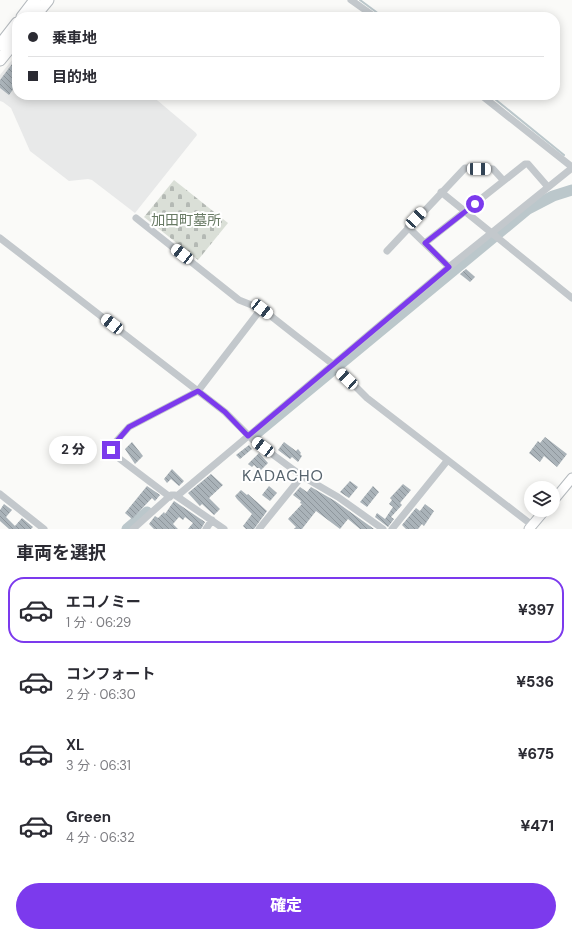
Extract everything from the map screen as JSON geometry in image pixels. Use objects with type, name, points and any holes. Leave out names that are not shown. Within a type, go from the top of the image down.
[{"type":"highway","points":[[26,12],[35,0]]},
{"type":"highway","points":[[38,12],[48,0]]},
{"type":"highway","points":[[0,45],[12,29]]},
{"type":"highway","points":[[0,60],[12,45]]},
{"type":"main road","points":[[560,493],[572,478]]},
{"type":"main road","points":[[531,527],[539,517]]},
{"type":"street","points":[[352,0],[368,12]]},
{"type":"street","points":[[132,529],[140,526],[173,496],[250,437],[335,367],[449,267],[494,236],[572,168],[487,100]]},
{"type":"street","points":[[425,243],[525,164],[528,164],[548,188]]},
{"type":"street","points":[[388,251],[408,227],[465,168],[493,169],[503,180]]},
{"type":"street","points":[[441,192],[572,298]]},
{"type":"street","points":[[136,218],[239,300],[261,309],[335,367],[368,398],[531,527]]},
{"type":"street","points":[[408,227],[449,267]]},
{"type":"street","points":[[0,238],[225,412],[250,437],[302,476],[338,497],[383,529]]},
{"type":"street","points":[[224,529],[173,496],[112,453],[111,448],[129,427],[198,391],[261,309]]},
{"type":"street","points":[[392,529],[448,461]]},
{"type":"street","points":[[259,529],[302,476]]},
{"type":"street","points":[[0,494],[44,529]]},
{"type":"street","points":[[206,529],[212,520]]},
{"type":"shaded area","points":[[12,60],[12,100],[157,100],[197,135],[135,213],[92,180],[69,181],[30,151],[11,108],[0,101],[0,75]]},
{"type":"green space","name":"加田町墓所","points":[[174,180],[228,223],[198,260],[144,217]]},
{"type":"building","points":[[12,64],[12,91],[9,95],[0,88],[0,80]]},
{"type":"building","points":[[466,269],[475,277],[470,282],[460,274]]},
{"type":"building","points":[[545,437],[567,454],[557,467],[544,456],[540,462],[529,453],[538,441],[540,443]]},
{"type":"building","points":[[132,442],[143,456],[135,464],[125,449]]},
{"type":"building","points":[[284,442],[296,451],[298,449],[301,453],[300,454],[302,456],[298,462],[292,457],[290,459],[278,450]]},
{"type":"building","points":[[249,445],[252,449],[240,459],[236,455]]},
{"type":"building","points":[[259,453],[268,463],[260,471],[254,465],[252,467],[248,464]]},
{"type":"building","points":[[172,469],[184,481],[179,486],[171,479],[167,483],[164,479]]},
{"type":"building","points":[[211,474],[223,485],[209,498],[220,509],[214,515],[202,504],[200,506],[188,493]]},
{"type":"building","points":[[350,481],[358,487],[349,498],[340,492]]},
{"type":"building","points":[[403,484],[411,490],[400,503],[402,505],[391,517],[394,519],[388,527],[375,517],[377,513],[385,519],[393,507],[389,504],[392,500],[390,498]]},
{"type":"building","points":[[147,486],[160,495],[155,501],[152,498],[132,519],[125,513]]},
{"type":"building","points":[[269,486],[277,493],[270,501],[262,495]]},
{"type":"building","points":[[373,486],[379,492],[367,507],[360,502]]},
{"type":"building","points":[[300,487],[307,492],[311,487],[335,501],[374,529],[360,529],[348,519],[340,529],[316,511],[302,529],[294,529],[296,527],[288,519],[302,504],[300,503],[301,501],[293,495]]},
{"type":"building","points":[[241,490],[247,495],[248,494],[267,511],[254,529],[246,529],[243,526],[252,514],[235,496]]},
{"type":"building","points":[[174,501],[205,522],[201,529],[188,529],[193,523],[185,517],[183,520],[179,517],[173,524],[178,529],[154,529],[149,524],[155,516],[158,518],[164,512],[165,514]]},
{"type":"building","points":[[4,504],[12,510],[6,517],[15,526],[22,518],[33,527],[31,529],[9,529],[0,521],[0,510]]},
{"type":"building","points":[[425,504],[434,511],[424,526],[422,524],[418,529],[406,529],[402,525],[416,508],[420,511]]},
{"type":"waterway","points":[[360,0],[376,12]]},
{"type":"waterway","points":[[496,100],[564,155]]},
{"type":"waterway","points":[[257,433],[528,209],[553,196],[572,190]]},
{"type":"waterway","points":[[127,529],[147,512]]},
{"type":"district","name":"KADACHO","points":[[283,475]]},
{"type":"route","points":[[111,450],[111,448],[129,427],[163,410],[185,396],[198,391],[225,412],[248,436],[449,267],[425,243],[475,204]]}]
